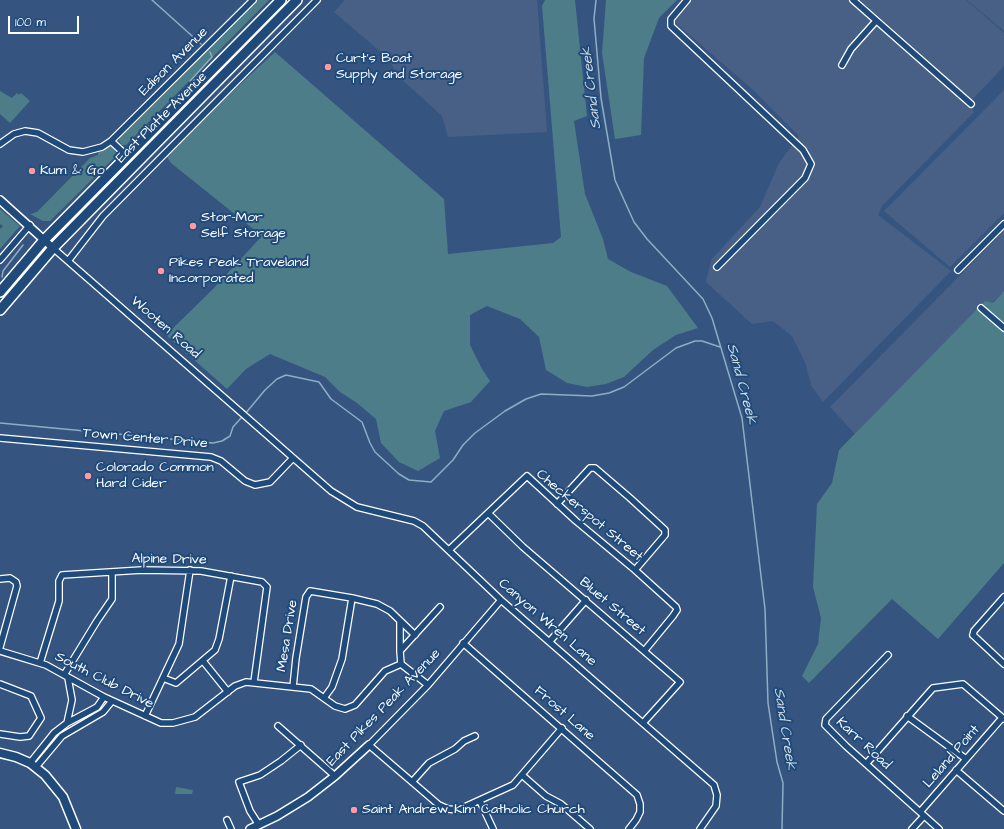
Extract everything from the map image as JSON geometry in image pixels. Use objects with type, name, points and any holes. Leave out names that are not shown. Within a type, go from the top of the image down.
[{"type":"highway","name":"East Platte Avenue","points":[[0,292],[45,239],[281,0]]},
{"type":"highway","name":"East Platte Avenue","points":[[0,310],[53,248],[297,0]]},
{"type":"main road","points":[[0,753],[16,757],[33,765],[55,785],[63,798],[76,829]]},
{"type":"street","name":"Edison Avenue","points":[[0,144],[14,134],[25,131],[38,133],[69,150],[83,152],[102,147],[111,141],[253,0]]},
{"type":"street","points":[[68,261],[103,216],[317,0]]},
{"type":"street","points":[[687,0],[671,19],[671,26],[803,150],[811,164],[805,178],[717,267]]},
{"type":"street","points":[[853,0],[971,104]]},
{"type":"street","points":[[842,65],[851,49],[876,20]]},
{"type":"street","points":[[111,141],[127,156]]},
{"type":"street","name":"Wooten Road","points":[[0,200],[313,475]]},
{"type":"street","points":[[958,270],[1004,224]]},
{"type":"street","points":[[0,260],[30,225]]},
{"type":"street","points":[[981,308],[1004,328]]},
{"type":"street","name":"Town Center Drive","points":[[0,438],[211,457],[221,461],[245,481],[255,485],[270,482],[292,458]]},
{"type":"street","points":[[557,504],[590,468],[595,468],[665,530],[665,535],[635,570]]},
{"type":"street","name":"Canyon Wren Lane","points":[[313,475],[331,491],[357,507],[414,521],[427,529],[501,600],[714,785],[717,795],[716,806],[709,819],[700,829]]},
{"type":"street","name":"Checkerspot Street","points":[[449,550],[527,476],[557,504],[635,570],[677,610],[645,650]]},
{"type":"street","name":"Bluet Street","points":[[488,513],[523,547],[645,650],[680,682],[643,723]]},
{"type":"street","name":"Alpine Drive","points":[[40,663],[59,601],[60,578],[66,574],[142,570],[190,570],[262,582],[267,586],[254,682]]},
{"type":"street","points":[[145,716],[179,644],[190,570]]},
{"type":"street","points":[[66,723],[72,700],[66,676],[96,620],[112,599],[112,572]]},
{"type":"street","points":[[163,678],[176,683],[203,661],[218,645],[231,576]]},
{"type":"street","points":[[0,579],[10,578],[16,582],[17,586],[0,647]]},
{"type":"street","name":"Mesa Drive","points":[[293,687],[298,640],[308,594],[314,591],[371,602],[384,607],[415,634]]},
{"type":"street","points":[[324,698],[332,687],[342,659],[352,598]]},
{"type":"street","name":"East Pikes Peak Avenue","points":[[250,829],[291,808],[336,776],[428,685],[501,600]]},
{"type":"street","points":[[550,641],[586,600]]},
{"type":"street","points":[[1003,601],[974,631],[972,635],[1004,664]]},
{"type":"street","points":[[400,651],[440,607]]},
{"type":"street","points":[[400,622],[401,664],[428,685]]},
{"type":"street","name":"Frost Lane","points":[[463,643],[634,791],[640,799],[639,816],[629,829]]},
{"type":"street","name":"South Club Drive","points":[[0,651],[40,663],[112,701],[167,724],[190,719],[206,710],[243,682],[311,689],[335,706],[345,711],[355,705],[385,671],[401,664]]},
{"type":"street","name":"Karr Road","points":[[888,655],[826,719],[825,722],[827,728],[939,829]]},
{"type":"street","points":[[203,661],[228,692]]},
{"type":"street","points":[[0,684],[31,696],[41,718],[28,736],[20,737],[0,734]]},
{"type":"street","points":[[866,764],[933,688],[963,684],[1003,718]]},
{"type":"street","points":[[33,765],[50,738],[66,723],[97,707],[104,697]]},
{"type":"street","points":[[33,765],[62,736],[103,712],[112,701]]},
{"type":"street","points":[[908,716],[966,759]]},
{"type":"street","name":"Leland Point","points":[[912,829],[956,770],[1003,718]]},
{"type":"street","points":[[278,726],[336,776]]},
{"type":"street","points":[[369,745],[439,805],[448,809],[462,809],[509,788],[562,728]]},
{"type":"street","points":[[412,782],[429,763],[455,749],[464,741],[475,736]]},
{"type":"street","points":[[259,825],[250,811],[240,782],[260,775],[281,761],[300,745]]},
{"type":"street","points":[[956,770],[1004,811]]},
{"type":"street","points":[[522,775],[546,796],[561,804],[590,829]]},
{"type":"street","points":[[480,801],[493,829]]},
{"type":"street","points":[[227,820],[231,829]]},
{"type":"shaded area","points":[[345,0],[537,0],[547,132],[448,137],[442,116],[397,75],[389,59],[334,12]]},
{"type":"shaded area","points":[[687,0],[850,0],[971,104],[974,112],[882,206],[878,215],[951,271],[823,402],[811,385],[805,362],[792,336],[773,321],[752,324],[706,282],[711,260],[760,207],[779,163],[799,136],[751,88],[671,19]]},
{"type":"shaded area","points":[[860,0],[966,0],[1004,33],[1004,66],[972,100]]},
{"type":"shaded area","points":[[967,0],[1004,0],[1004,31]]},
{"type":"shaded area","points":[[1004,90],[1004,213],[950,267],[884,211]]},
{"type":"shaded area","points":[[1004,231],[1004,291],[992,303],[985,301],[855,434],[830,407]]},
{"type":"green space","points":[[254,0],[269,0],[126,145],[122,145],[119,141],[119,137]]},
{"type":"green space","points":[[545,0],[575,0],[587,116],[574,121],[585,194],[603,239],[608,259],[631,272],[667,286],[698,328],[676,335],[653,350],[624,377],[606,384],[587,387],[567,383],[546,370],[539,337],[520,319],[487,306],[470,315],[470,345],[490,381],[471,402],[444,411],[435,431],[440,458],[418,471],[399,462],[381,443],[376,419],[357,403],[340,392],[325,377],[270,354],[246,369],[227,389],[166,335],[213,289],[262,236],[171,163],[165,154],[275,52],[444,199],[448,254],[553,243],[561,237],[542,6]]},
{"type":"green space","points":[[606,0],[677,0],[659,18],[644,58],[641,135],[615,139],[602,53]]},
{"type":"green space","points":[[0,91],[12,98],[17,93],[19,95],[21,93],[30,101],[10,123],[0,114]]},
{"type":"green space","points":[[109,145],[113,148],[117,155],[50,221],[43,221],[30,214],[37,212],[90,158],[98,155],[98,152]]},
{"type":"green space","points":[[0,209],[20,226],[0,249],[0,229],[3,226],[0,224]]},
{"type":"green space","points":[[1004,291],[1004,563],[938,639],[892,599],[809,683],[802,676],[818,644],[821,618],[813,587],[817,504],[832,483],[839,450],[985,301],[993,303]]},
{"type":"green space","points":[[176,787],[193,790],[192,794],[175,794]]},
{"type":"waterway","points":[[152,0],[201,44]]},
{"type":"waterway","name":"Sand Creek","points":[[596,0],[594,19],[601,98],[615,180],[634,222],[647,239],[703,299],[712,318],[742,418],[765,609],[768,703],[777,762],[783,783],[782,829]]},
{"type":"waterway","points":[[190,81],[212,57],[210,52]]},
{"type":"waterway","points":[[2,277],[3,271],[23,245]]},
{"type":"waterway","points":[[245,414],[265,390],[277,379],[286,375],[319,382],[331,399],[362,422],[375,452],[399,474],[409,480],[431,482],[453,460],[463,445],[475,433],[505,411],[526,399],[541,394],[592,396],[609,393],[624,387],[676,348],[695,341],[702,341],[720,347]]},
{"type":"waterway","points":[[0,423],[213,443],[222,441],[230,436],[233,427],[242,417]]},
{"type":"place","name":"Curt's Boat Supply and Storage","points":[[328,67]]},
{"type":"place","name":"Kum & Go","points":[[32,171]]},
{"type":"place","name":"Stor-Mor Self Storage","points":[[193,226]]},
{"type":"place","name":"Pikes Peak Traveland Incorporated","points":[[161,271]]},
{"type":"place","name":"Colorado Common Hard Cider","points":[[88,476]]},
{"type":"place","name":"Saint Andrew Kim Catholic Church","points":[[354,810]]}]
